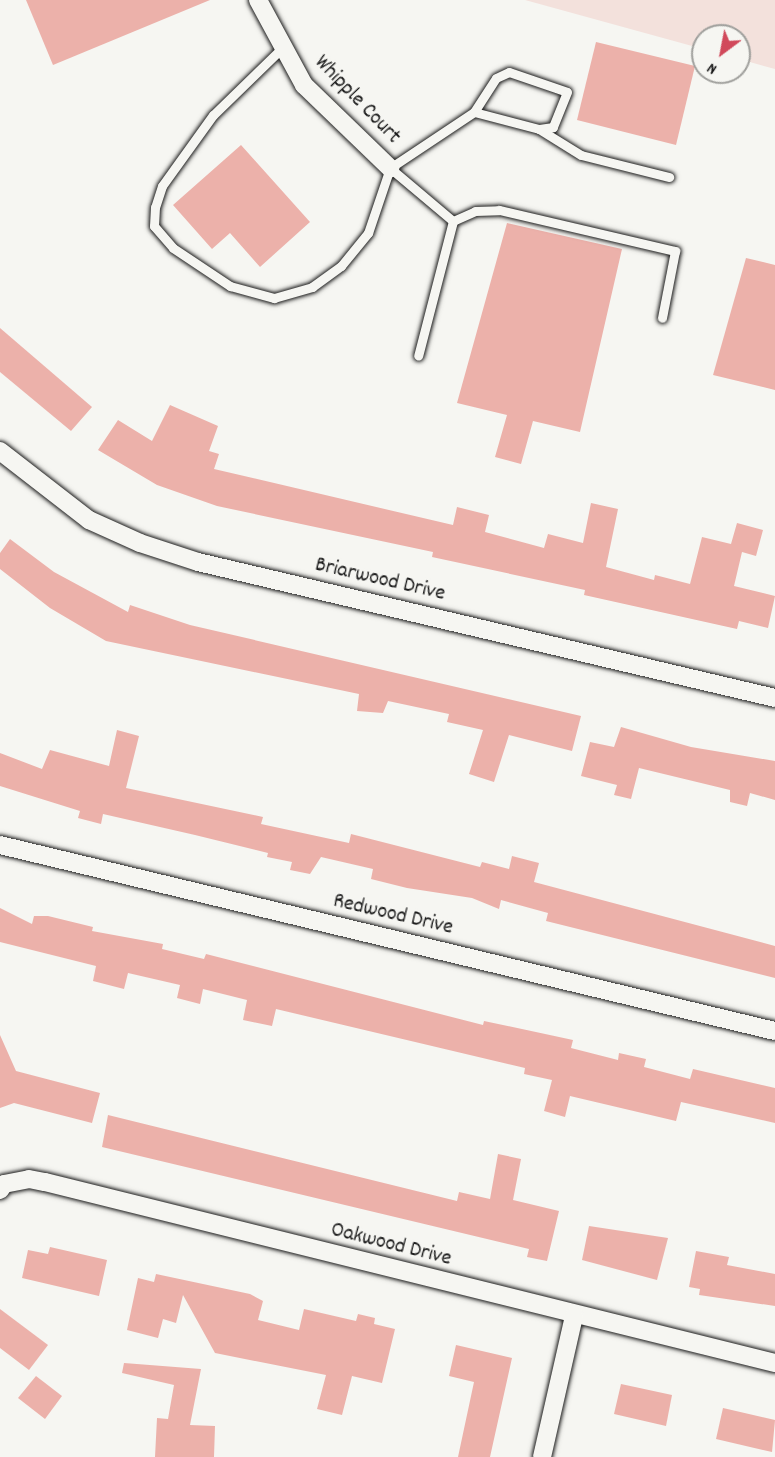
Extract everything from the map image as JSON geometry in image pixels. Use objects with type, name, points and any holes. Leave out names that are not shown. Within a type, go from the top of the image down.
[{"type":"street","name":"Whipple Court","points":[[258,0],[304,85],[390,168]]},
{"type":"street","name":"Briarwood Drive","points":[[0,451],[89,520],[159,550],[775,698]]},
{"type":"street","name":"Redwood Drive","points":[[0,844],[775,1031]]},
{"type":"street","name":"Oakwood Drive","points":[[0,1190],[4,1184],[29,1179],[45,1182],[574,1316],[775,1363]]},
{"type":"street","points":[[542,1457],[574,1316]]},
{"type":"lane","points":[[282,48],[213,115],[162,186],[154,226],[173,248],[230,286],[274,298],[312,287],[340,266],[368,233],[390,168],[474,112],[496,78],[508,72],[561,87],[567,92],[561,116],[553,127],[539,129]]},
{"type":"lane","points":[[474,112],[539,129],[581,155],[669,177]]},
{"type":"lane","points":[[390,168],[453,221]]},
{"type":"lane","points":[[453,221],[475,211],[499,210],[675,251],[662,318]]},
{"type":"lane","points":[[418,356],[453,221]]},
{"type":"shaded area","points":[[525,0],[775,0],[775,69],[751,62],[751,24],[691,24],[691,46]]},
{"type":"building","points":[[26,0],[210,0],[53,65]]},
{"type":"building","points":[[596,42],[691,65],[691,83],[676,145],[577,120]]},
{"type":"building","points":[[241,145],[310,222],[260,267],[230,233],[212,249],[173,205]]},
{"type":"building","points":[[507,223],[622,249],[580,432],[533,421],[521,464],[495,457],[507,415],[457,403]]},
{"type":"building","points":[[746,258],[775,265],[775,390],[713,375]]},
{"type":"building","points":[[0,328],[92,407],[71,431],[0,372]]},
{"type":"building","points":[[170,405],[218,426],[209,451],[219,454],[214,469],[453,525],[457,507],[489,515],[485,532],[544,548],[548,534],[583,543],[591,503],[618,509],[606,567],[654,580],[655,575],[690,584],[702,537],[731,544],[737,523],[763,530],[756,556],[742,552],[734,586],[775,596],[768,628],[739,621],[737,629],[584,595],[585,590],[432,557],[433,552],[217,506],[157,485],[98,450],[118,420],[152,441]]},
{"type":"building","points":[[10,539],[54,572],[128,612],[130,605],[190,625],[581,716],[572,751],[509,735],[494,782],[469,774],[483,730],[447,722],[449,714],[388,701],[383,713],[357,711],[359,694],[106,641],[50,608],[0,569],[0,553]]},
{"type":"building","points":[[621,727],[691,747],[775,761],[775,800],[750,793],[747,806],[730,802],[730,790],[639,768],[631,799],[614,795],[617,785],[581,776],[590,742],[614,747]]},
{"type":"building","points":[[117,730],[139,736],[126,788],[263,817],[261,824],[349,843],[351,834],[480,867],[482,862],[509,869],[512,856],[539,863],[534,882],[775,946],[775,978],[546,921],[548,913],[501,900],[499,909],[472,898],[407,888],[371,879],[373,869],[321,857],[310,874],[290,870],[292,862],[267,857],[268,853],[195,835],[103,814],[101,824],[78,818],[80,811],[0,786],[0,753],[42,769],[50,750],[109,766]]},
{"type":"building","points":[[0,908],[32,924],[34,916],[48,916],[93,927],[92,931],[163,944],[162,949],[204,959],[206,954],[483,1025],[484,1021],[573,1040],[571,1048],[618,1060],[619,1053],[646,1059],[644,1067],[690,1079],[693,1069],[775,1088],[775,1123],[681,1102],[676,1121],[570,1096],[565,1117],[544,1111],[552,1080],[524,1074],[525,1068],[276,1009],[272,1026],[243,1020],[247,1000],[203,989],[200,1004],[177,998],[180,985],[128,973],[124,989],[93,981],[96,966],[0,942]]},
{"type":"building","points":[[0,1035],[16,1071],[100,1093],[92,1123],[14,1103],[0,1108]]},
{"type":"building","points":[[108,1115],[457,1201],[459,1192],[490,1199],[498,1154],[521,1159],[513,1200],[559,1211],[547,1261],[527,1257],[529,1249],[102,1147]]},
{"type":"building","points":[[589,1226],[668,1238],[657,1280],[582,1260]]},
{"type":"building","points":[[50,1247],[107,1260],[99,1296],[22,1278],[28,1250],[48,1254]]},
{"type":"building","points":[[696,1251],[729,1257],[727,1265],[775,1274],[775,1306],[699,1295],[700,1289],[689,1287]]},
{"type":"building","points":[[156,1274],[250,1294],[263,1301],[258,1320],[299,1330],[304,1309],[356,1321],[358,1314],[375,1318],[374,1324],[395,1329],[382,1383],[352,1376],[342,1415],[317,1409],[326,1375],[215,1353],[183,1295],[176,1323],[163,1319],[158,1338],[127,1330],[138,1278],[154,1282]]},
{"type":"building","points":[[0,1309],[48,1345],[29,1370],[0,1348]]},
{"type":"building","points":[[456,1345],[512,1358],[490,1457],[458,1457],[474,1382],[449,1376]]},
{"type":"building","points":[[124,1363],[201,1369],[190,1425],[215,1426],[214,1457],[155,1457],[157,1418],[168,1419],[174,1385],[122,1373]]},
{"type":"building","points":[[36,1376],[62,1396],[45,1419],[18,1398]]},
{"type":"building","points":[[621,1384],[672,1395],[666,1426],[614,1414]]},
{"type":"building","points":[[723,1408],[775,1420],[772,1452],[716,1439]]}]
